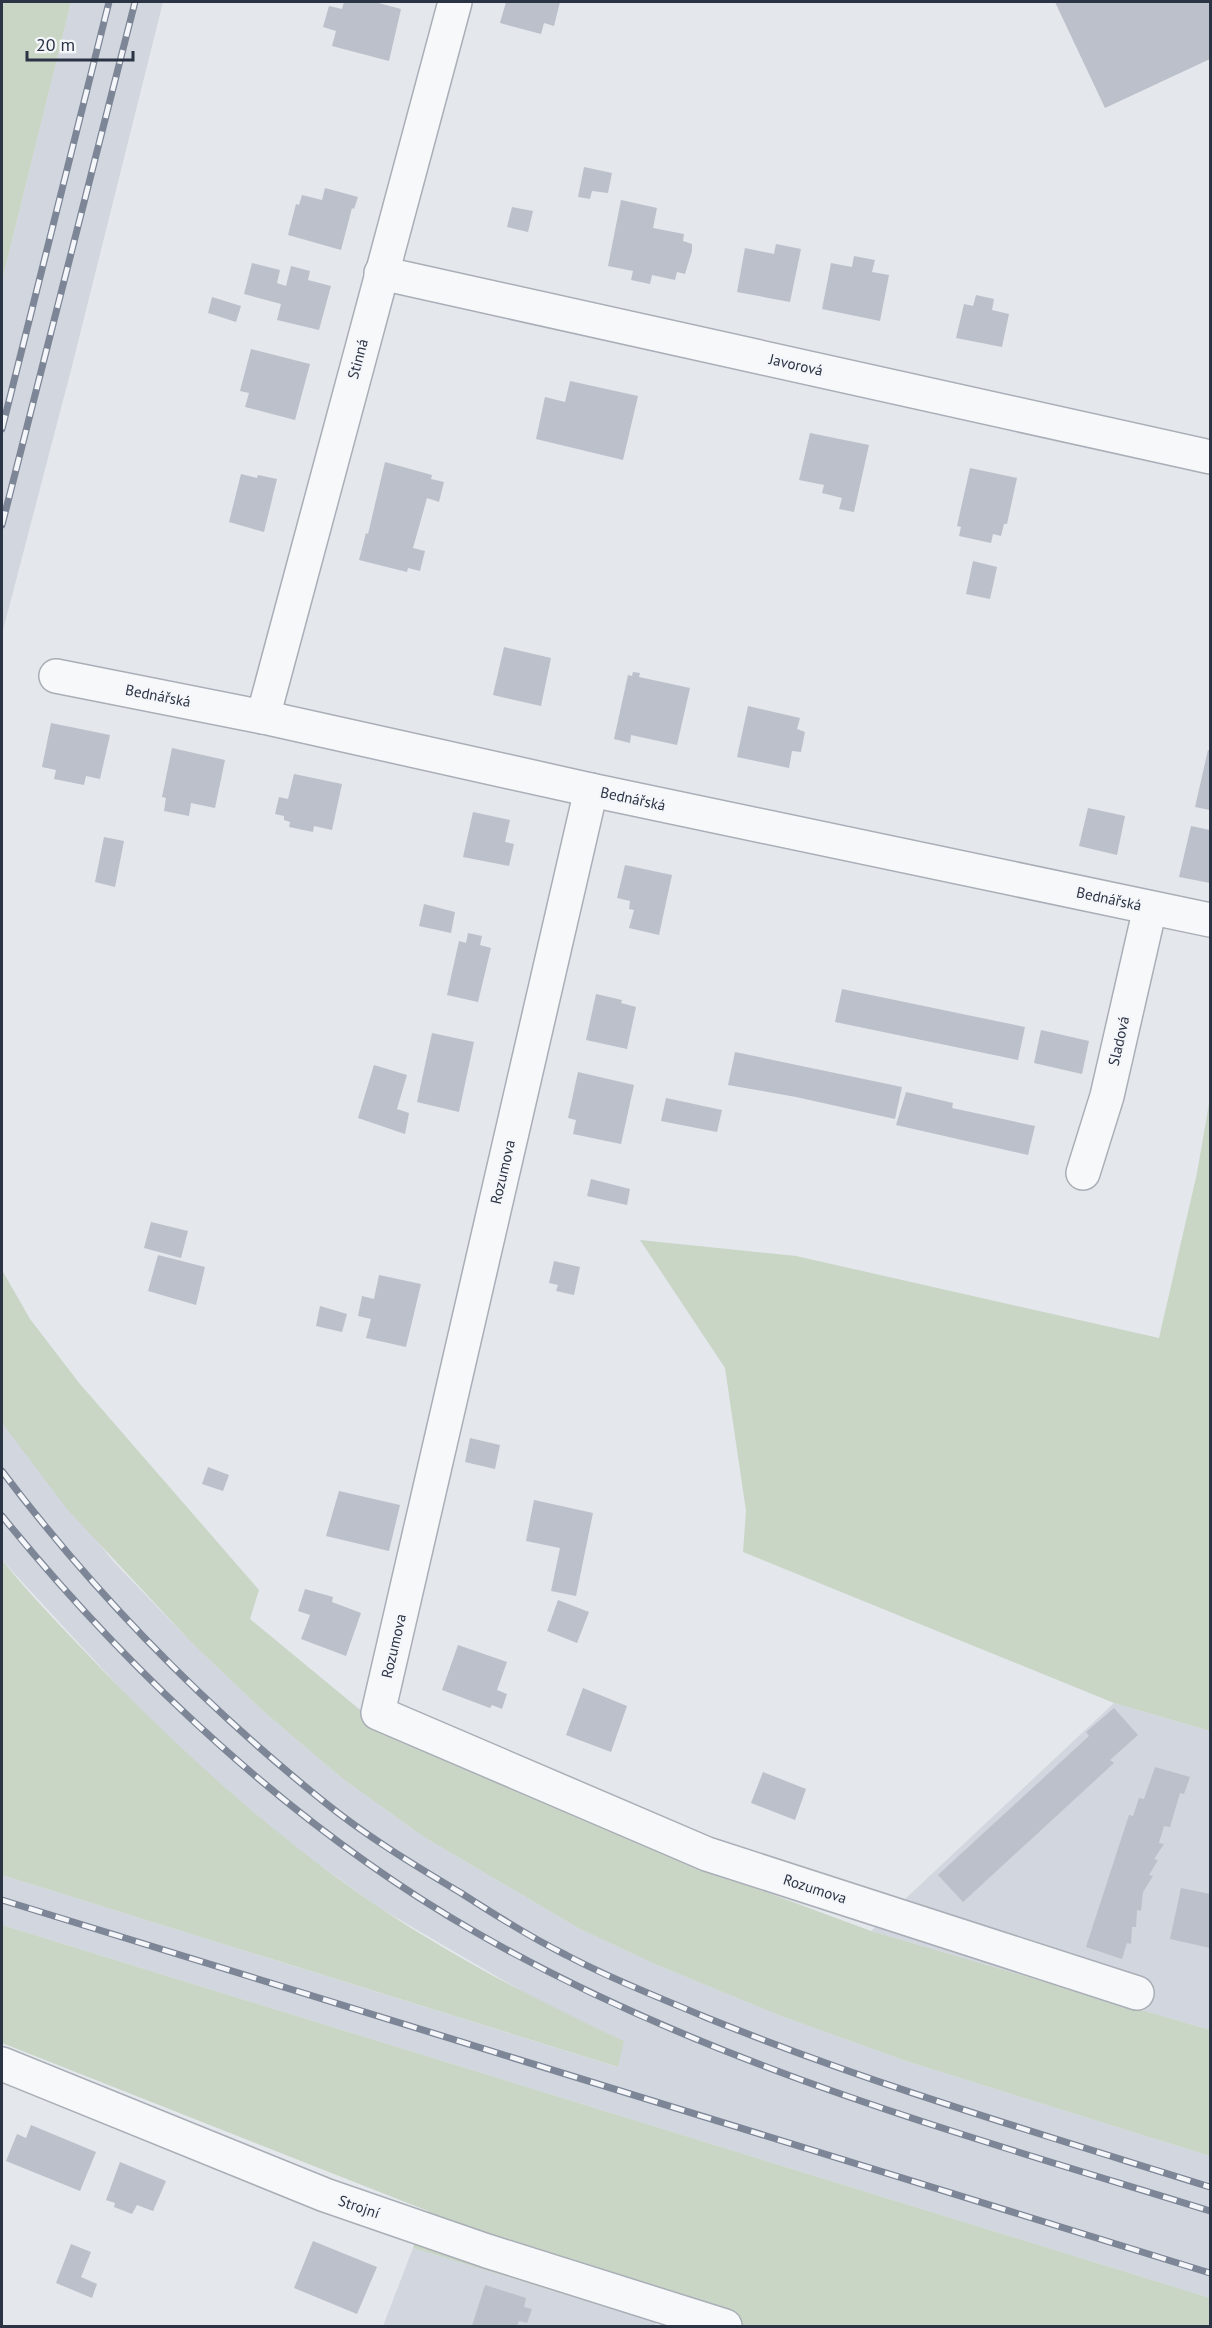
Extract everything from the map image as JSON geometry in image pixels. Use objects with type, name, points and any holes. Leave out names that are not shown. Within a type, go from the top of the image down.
[{"type":"street","name":"Stinná","points":[[263,717],[455,2]]},
{"type":"street","name":"Javorová","points":[[381,273],[1210,457]]},
{"type":"street","name":"Bednářská","points":[[56,676],[263,717],[591,790],[1210,920]]},
{"type":"street","name":"Rozumova","points":[[591,790],[378,1713],[707,1854],[1137,1993]]},
{"type":"street","name":"Sladová","points":[[1083,1173],[1107,1096],[1149,908]]},
{"type":"street","name":"Strojní","points":[[2,2064],[325,2195],[487,2251],[725,2326]]},
{"type":"shaded area","points":[[71,2],[163,2],[2,634],[2,281]]},
{"type":"shaded area","points":[[2,1422],[113,1561],[190,1641],[262,1710],[343,1779],[424,1837],[580,1929],[657,1965],[781,2016],[909,2062],[1210,2156],[1210,2298],[2,1925],[2,1875],[617,2067],[623,2041],[542,2003],[378,1907],[292,1845],[206,1772],[131,1700],[2,1560]]},
{"type":"shaded area","points":[[1114,1703],[1210,1731],[1210,2030],[871,1931]]},
{"type":"shaded area","points":[[413,2248],[656,2322],[655,2326],[383,2326]]},
{"type":"green space","points":[[2,2],[71,2],[2,281]]},
{"type":"green space","points":[[1210,1098],[1210,1731],[1114,1703],[743,1552],[746,1511],[725,1368],[640,1240],[796,1256],[1159,1338],[1197,1173]]},
{"type":"green space","points":[[2,1270],[30,1319],[80,1384],[259,1590],[250,1619],[393,1737],[680,1860],[871,1931],[1210,2030],[1210,2156],[909,2062],[781,2016],[657,1965],[580,1929],[424,1837],[343,1779],[262,1710],[190,1641],[67,1509],[5,1427],[2,1422]]},
{"type":"green space","points":[[2,1560],[45,1609],[157,1725],[263,1820],[338,1879],[437,1944],[529,1995],[624,2041],[618,2067],[2,1875]]},
{"type":"green space","points":[[2,1925],[1210,2298],[1210,2326],[668,2326],[413,2248],[428,2211],[2,2043]]},
{"type":"building","points":[[344,2],[375,2],[401,9],[389,61],[332,46],[336,31],[323,27],[329,6],[342,9]]},
{"type":"building","points":[[506,2],[560,2],[554,26],[544,23],[541,34],[500,23]]},
{"type":"building","points":[[1055,2],[1210,2],[1210,59],[1105,108]]},
{"type":"building","points":[[584,167],[612,173],[608,193],[592,191],[590,199],[578,197]]},
{"type":"building","points":[[325,188],[358,197],[354,209],[352,208],[341,250],[288,235],[296,204],[299,205],[302,195],[322,200]]},
{"type":"building","points":[[621,200],[657,208],[653,228],[684,234],[683,241],[692,244],[685,274],[677,272],[675,280],[652,275],[650,284],[631,280],[633,271],[608,266]]},
{"type":"building","points":[[512,207],[533,211],[528,232],[507,227]]},
{"type":"building","points":[[776,244],[801,249],[790,302],[737,292],[745,248],[774,254]]},
{"type":"building","points":[[854,256],[875,260],[872,272],[889,275],[880,321],[822,309],[831,263],[852,267]]},
{"type":"building","points":[[252,263],[280,270],[277,283],[286,286],[291,266],[310,271],[308,280],[331,286],[319,330],[277,320],[281,304],[244,294]]},
{"type":"building","points":[[976,295],[994,299],[992,310],[1009,314],[1002,347],[956,338],[964,304],[973,306]]},
{"type":"building","points":[[212,297],[241,306],[236,322],[208,313]]},
{"type":"building","points":[[251,349],[310,364],[295,420],[245,407],[249,393],[240,391]]},
{"type":"building","points":[[570,381],[638,396],[623,460],[536,439],[545,397],[565,402]]},
{"type":"building","points":[[810,433],[869,445],[854,512],[839,509],[842,498],[822,493],[824,485],[799,480]]},
{"type":"building","points":[[385,462],[432,475],[431,479],[444,482],[439,502],[427,498],[413,548],[425,551],[420,571],[408,568],[407,572],[359,560],[366,533],[368,534]]},
{"type":"building","points":[[970,468],[1017,478],[1007,524],[1004,524],[1001,536],[993,534],[991,543],[959,536],[961,527],[957,526]]},
{"type":"building","points":[[241,474],[277,479],[264,532],[229,522]]},
{"type":"building","points":[[973,561],[997,567],[990,599],[966,594]]},
{"type":"building","points":[[504,647],[551,658],[541,706],[493,695]]},
{"type":"building","points":[[633,672],[640,673],[639,677],[690,688],[677,745],[631,735],[630,743],[614,739],[628,675],[632,676]]},
{"type":"building","points":[[748,706],[800,718],[797,729],[805,732],[801,752],[792,751],[789,768],[737,757]]},
{"type":"building","points":[[51,723],[110,735],[100,779],[86,776],[84,785],[54,779],[56,770],[42,767]]},
{"type":"building","points":[[172,748],[225,760],[215,808],[191,803],[189,816],[164,811],[166,798],[162,797]]},
{"type":"building","points":[[1208,750],[1210,750],[1210,810],[1195,807]]},
{"type":"building","points":[[294,774],[342,784],[332,830],[314,826],[313,832],[289,827],[290,822],[284,820],[284,816],[275,814],[279,797],[288,799]]},
{"type":"building","points":[[1088,808],[1125,816],[1117,855],[1079,846]]},
{"type":"building","points":[[473,812],[510,820],[505,842],[514,844],[509,866],[463,857]]},
{"type":"building","points":[[1191,826],[1210,830],[1210,883],[1179,877]]},
{"type":"building","points":[[104,837],[124,841],[115,887],[95,882]]},
{"type":"building","points":[[625,865],[672,875],[659,935],[629,928],[634,910],[629,909],[630,901],[617,898]]},
{"type":"building","points":[[424,904],[455,912],[451,933],[419,926]]},
{"type":"building","points":[[468,933],[482,936],[480,945],[491,948],[478,1002],[447,995],[459,941],[466,943]]},
{"type":"building","points":[[842,989],[1025,1027],[1018,1060],[835,1022]]},
{"type":"building","points":[[596,994],[622,1000],[621,1003],[636,1007],[627,1049],[586,1040]]},
{"type":"building","points":[[1041,1030],[1089,1041],[1082,1074],[1034,1063]]},
{"type":"building","points":[[432,1033],[474,1042],[459,1112],[417,1102]]},
{"type":"building","points":[[735,1052],[902,1087],[895,1119],[796,1097],[728,1085]]},
{"type":"building","points":[[374,1065],[407,1075],[397,1109],[409,1113],[405,1134],[358,1118]]},
{"type":"building","points":[[578,1072],[634,1085],[621,1144],[573,1134],[576,1120],[568,1118]]},
{"type":"building","points":[[906,1092],[953,1103],[952,1108],[1035,1126],[1028,1155],[896,1125]]},
{"type":"building","points":[[666,1098],[722,1110],[717,1132],[661,1121]]},
{"type":"building","points":[[591,1179],[630,1189],[627,1205],[587,1196]]},
{"type":"building","points":[[151,1222],[188,1231],[181,1258],[144,1248]]},
{"type":"building","points":[[158,1255],[205,1267],[196,1305],[148,1291]]},
{"type":"building","points":[[554,1261],[580,1267],[574,1295],[556,1291],[558,1285],[549,1283]]},
{"type":"building","points":[[379,1275],[421,1284],[406,1347],[366,1338],[371,1319],[358,1316],[362,1296],[374,1299]]},
{"type":"building","points":[[320,1306],[347,1314],[342,1332],[316,1326]]},
{"type":"building","points":[[470,1438],[500,1445],[495,1469],[465,1462]]},
{"type":"building","points":[[208,1467],[229,1475],[223,1491],[202,1484]]},
{"type":"building","points":[[339,1491],[400,1505],[389,1551],[326,1536]]},
{"type":"building","points":[[534,1500],[593,1513],[576,1596],[551,1591],[560,1548],[526,1541]]},
{"type":"building","points":[[305,1589],[333,1597],[332,1602],[361,1613],[346,1656],[301,1639],[310,1615],[298,1611]]},
{"type":"building","points":[[558,1600],[589,1612],[577,1643],[547,1631]]},
{"type":"building","points":[[458,1645],[507,1662],[497,1690],[507,1694],[502,1709],[492,1705],[490,1708],[442,1690]]},
{"type":"building","points":[[583,1688],[627,1706],[611,1752],[566,1735]]},
{"type":"building","points":[[1114,1708],[1138,1735],[1110,1760],[1114,1763],[963,1902],[938,1875],[1089,1736],[1086,1732]]},
{"type":"building","points":[[1155,1767],[1190,1777],[1184,1794],[1180,1793],[1170,1827],[1164,1826],[1159,1843],[1164,1844],[1154,1859],[1158,1860],[1149,1875],[1153,1876],[1143,1892],[1141,1911],[1137,1910],[1136,1927],[1132,1927],[1131,1944],[1127,1943],[1122,1959],[1086,1947],[1129,1815],[1133,1816],[1139,1798],[1144,1799]]},
{"type":"building","points":[[763,1772],[806,1789],[795,1820],[751,1803]]},
{"type":"building","points":[[1181,1888],[1210,1894],[1210,1948],[1170,1939]]},
{"type":"building","points":[[31,2125],[96,2152],[80,2191],[6,2161],[17,2134],[26,2138]]},
{"type":"building","points":[[120,2162],[166,2181],[153,2211],[137,2205],[132,2214],[114,2207],[115,2203],[106,2200]]},
{"type":"building","points":[[313,2241],[377,2267],[357,2314],[294,2288]]},
{"type":"building","points":[[71,2244],[91,2252],[81,2277],[97,2284],[92,2298],[56,2283]]},
{"type":"building","points":[[485,2285],[526,2298],[524,2307],[532,2309],[527,2323],[519,2321],[517,2326],[472,2326]]},
{"type":"railway","points":[[2,429],[109,2]]},
{"type":"railway","points":[[2,525],[135,2]]},
{"type":"railway","points":[[2,1471],[74,1561],[113,1604],[193,1687],[236,1726],[323,1801],[356,1826],[513,1926],[617,1980],[767,2041],[956,2107],[1210,2187]]},
{"type":"railway","points":[[2,1516],[106,1634],[221,1746],[345,1847],[410,1892],[477,1933],[564,1979],[653,2021],[744,2058],[929,2124],[1210,2211]]},
{"type":"railway","points":[[2,1900],[1210,2273]]}]
